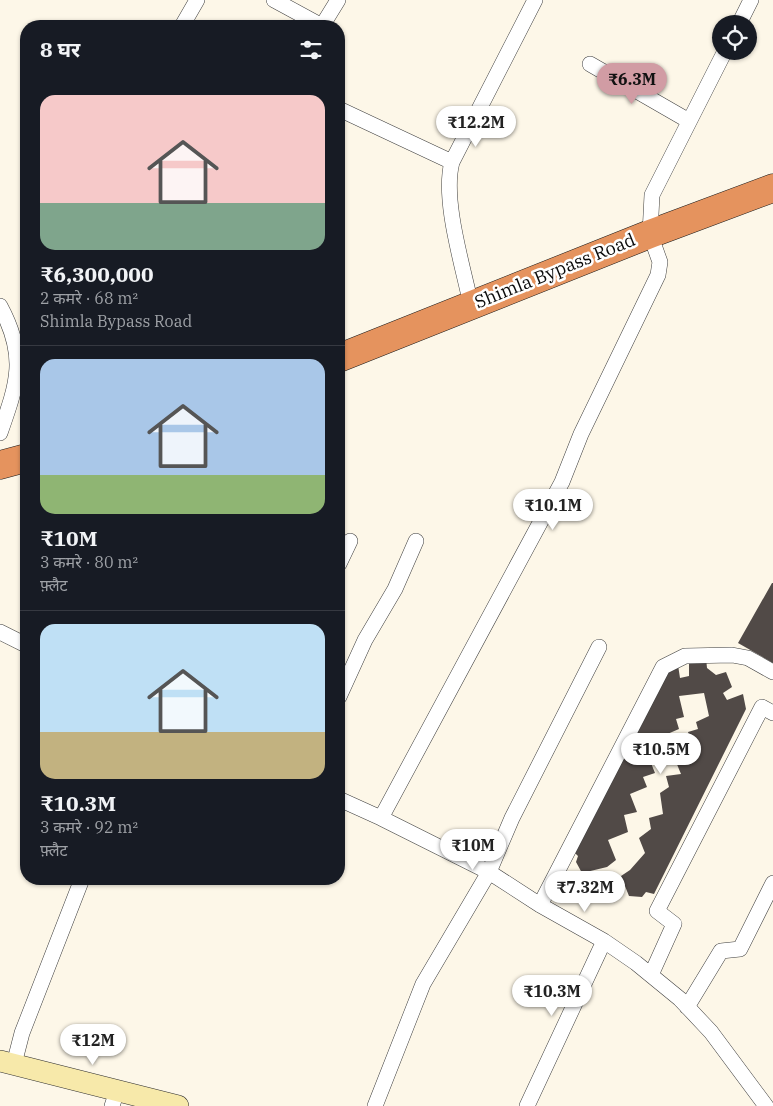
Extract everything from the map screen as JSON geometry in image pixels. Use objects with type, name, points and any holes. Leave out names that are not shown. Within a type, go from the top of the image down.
[{"type":"highway","name":"Shimla Bypass Road","points":[[345,356],[650,234],[773,188]]},
{"type":"highway","points":[[0,465],[20,460]]},
{"type":"street","points":[[185,20],[197,0]]},
{"type":"street","points":[[274,0],[311,20]]},
{"type":"street","points":[[326,20],[338,0]]},
{"type":"street","points":[[470,305],[449,198],[449,174],[452,162],[535,0]]},
{"type":"street","points":[[744,15],[752,0]]},
{"type":"street","points":[[381,818],[562,482],[581,434],[658,275],[660,262],[650,234],[652,195],[720,60]]},
{"type":"street","points":[[590,64],[689,121]]},
{"type":"street","points":[[345,112],[452,162]]},
{"type":"street","points":[[0,306],[14,336],[17,370],[15,388],[0,433]]},
{"type":"street","points":[[345,551],[350,541]]},
{"type":"street","points":[[345,684],[365,640],[395,589],[416,541]]},
{"type":"street","points":[[0,632],[20,642]]},
{"type":"street","points":[[375,1106],[423,984],[489,872],[512,818],[599,647]]},
{"type":"street","points":[[540,906],[663,667],[685,656],[732,655],[748,658],[773,672]]},
{"type":"street","points":[[651,975],[674,924],[657,911],[762,707],[773,713]]},
{"type":"street","points":[[345,802],[489,872],[540,906],[604,941],[651,975],[688,1007],[711,1032],[766,1106]]},
{"type":"street","points":[[688,1007],[721,951],[740,949],[773,883]]},
{"type":"street","points":[[80,885],[22,1033],[7,1062],[115,1098],[178,1106]]},
{"type":"street","points":[[527,1106],[604,941]]},
{"type":"building","points":[[773,583],[773,663],[738,643]]},
{"type":"building","points":[[706,658],[707,668],[716,675],[726,672],[732,687],[723,693],[727,700],[743,694],[746,709],[654,894],[646,892],[642,897],[629,896],[621,876],[630,870],[645,853],[639,838],[651,829],[649,818],[663,814],[660,793],[669,787],[666,776],[681,774],[676,762],[694,755],[688,732],[698,729],[696,722],[709,716],[704,693],[679,696],[684,717],[676,719],[679,729],[658,738],[663,755],[651,763],[655,773],[643,777],[647,787],[630,794],[637,812],[624,815],[628,832],[608,840],[616,860],[607,867],[582,873],[576,862],[578,856],[572,850],[663,670],[678,665],[680,678],[689,676],[689,660]]}]
